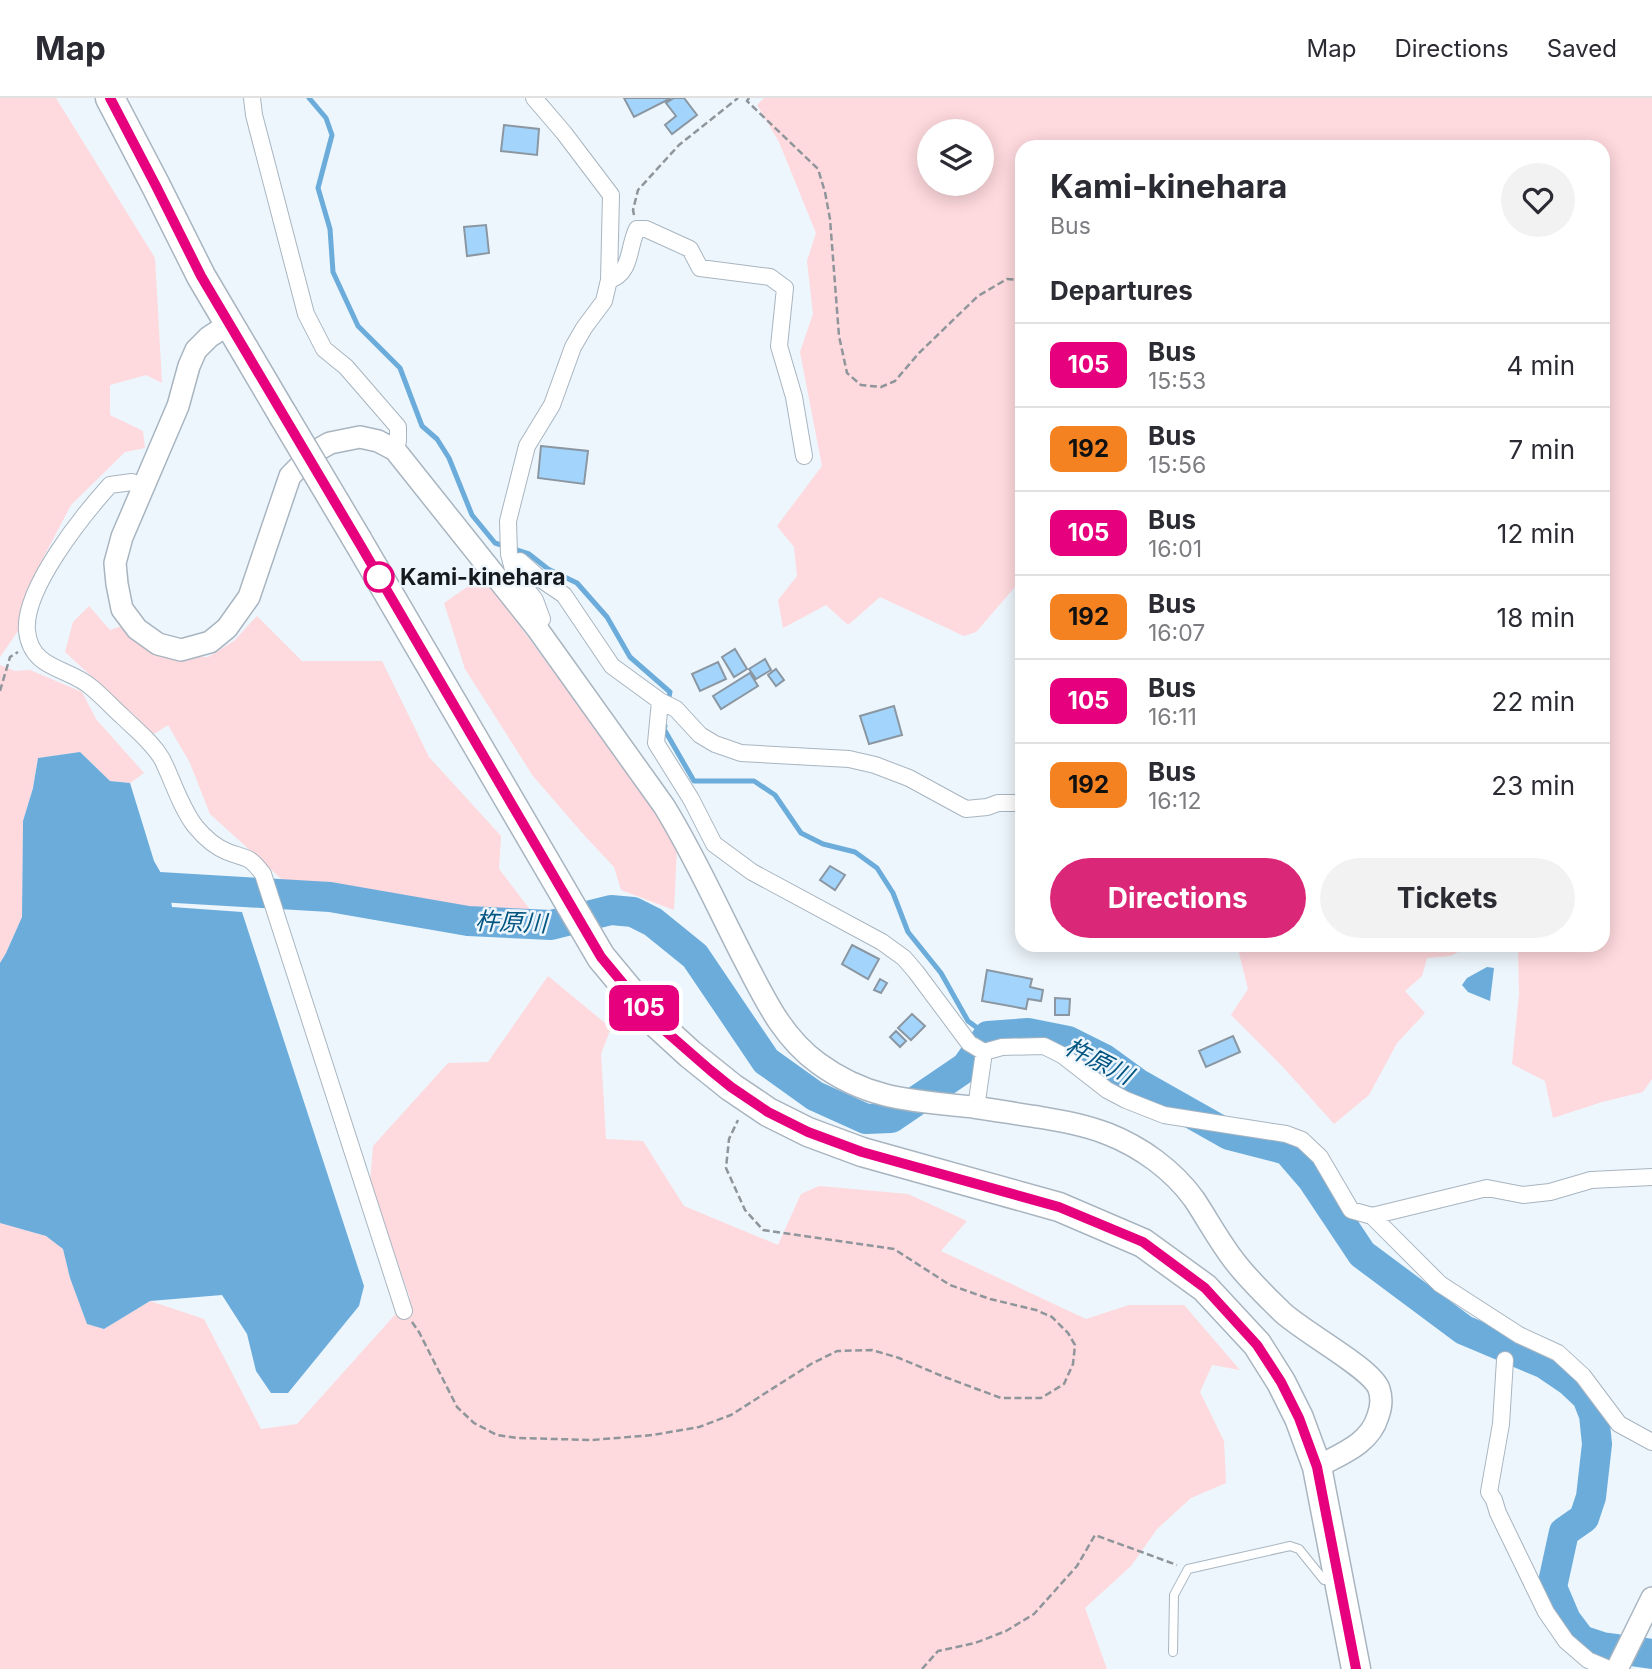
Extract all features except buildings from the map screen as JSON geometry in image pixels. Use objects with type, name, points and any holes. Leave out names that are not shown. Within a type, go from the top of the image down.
[{"type":"highway","points":[[110,98],[201,276],[601,957],[655,1022],[690,1054],[768,1112],[808,1132],[862,1152],[1059,1207],[1143,1242],[1205,1288],[1257,1345],[1281,1382],[1299,1418],[1317,1467],[1356,1669]]},
{"type":"street","points":[[252,98],[254,115],[306,314],[324,349],[346,368],[398,427],[395,450]]},
{"type":"street","points":[[534,98],[565,133],[611,195],[609,280],[604,301],[573,347],[552,405],[527,446],[508,521],[514,573],[535,600],[542,619],[536,627]]},
{"type":"street","points":[[609,280],[617,278],[628,262],[637,229],[646,229],[690,249],[700,268],[770,277],[785,288],[779,346],[794,397],[804,456]]},
{"type":"street","points":[[229,324],[209,337],[196,350],[178,405],[122,537],[115,562],[117,584],[121,608],[137,629],[158,644],[181,650],[210,642],[227,628],[249,597],[290,476],[314,452],[330,443],[360,437],[378,441],[395,450],[536,627],[671,816],[774,1017],[797,1046],[842,1079],[880,1095],[1080,1124],[1137,1148],[1168,1171],[1192,1197],[1236,1263],[1269,1300],[1287,1317],[1366,1371],[1379,1388],[1381,1407],[1375,1427],[1357,1446],[1317,1467]]},
{"type":"street","points":[[144,486],[132,482],[110,485],[86,511],[44,575],[31,605],[27,628],[30,645],[43,662],[89,684],[150,743],[161,758],[194,825],[209,841],[225,851],[251,860],[263,874],[404,1311]]},
{"type":"street","points":[[510,552],[539,578],[565,595],[612,666],[660,701],[676,709],[700,735],[715,744],[741,753],[849,759],[875,765],[908,778],[966,809],[1015,803]]},
{"type":"street","points":[[660,701],[656,743],[691,799],[714,844],[752,872],[882,942],[904,958],[969,1043],[984,1052],[1002,1047],[1044,1046],[1062,1055],[1107,1090],[1164,1115],[1286,1134],[1302,1140],[1320,1157],[1351,1210],[1372,1216],[1440,1284],[1519,1335],[1558,1353],[1583,1376],[1619,1424],[1652,1441]]},
{"type":"street","points":[[976,1108],[984,1052]]},
{"type":"street","points":[[1372,1216],[1487,1188],[1523,1195],[1550,1192],[1591,1180],[1652,1177]]},
{"type":"street","points":[[1505,1360],[1501,1424],[1489,1492],[1546,1612],[1566,1641],[1588,1660],[1615,1668],[1639,1628],[1652,1598]]},
{"type":"lane","points":[[1173,1652],[1174,1595],[1188,1569],[1290,1546],[1299,1549],[1324,1580],[1339,1578]]},
{"type":"path","points":[[637,229],[633,210],[638,190],[679,145],[738,98]]},
{"type":"path","points":[[748,98],[747,101],[817,169],[830,219],[839,336],[847,373],[861,385],[881,387],[895,381],[919,353],[978,296],[1007,279],[1015,280]]},
{"type":"path","points":[[0,691],[10,657],[30,645]]},
{"type":"path","points":[[404,1311],[419,1332],[457,1407],[474,1423],[497,1435],[517,1438],[592,1440],[653,1435],[699,1427],[731,1415],[811,1364],[838,1351],[872,1350],[890,1355],[1001,1398],[1041,1398],[1064,1384],[1073,1364],[1075,1345],[1068,1333],[1052,1317],[1037,1310],[990,1299],[950,1285],[894,1249],[763,1230],[745,1210],[726,1168],[729,1139],[749,1100]]},
{"type":"path","points":[[922,1669],[938,1651],[975,1643],[1006,1631],[1034,1614],[1077,1566],[1095,1535],[1188,1569]]},
{"type":"shaded area","points":[[0,98],[56,98],[155,258],[162,383],[146,375],[110,385],[110,415],[143,431],[145,448],[125,452],[71,505],[41,562],[18,631],[0,657]]},
{"type":"shaded area","points":[[764,98],[1652,98],[1652,1079],[1643,1092],[1553,1118],[1545,1081],[1512,1064],[1519,994],[1518,952],[1610,952],[1610,140],[1015,140],[1015,587],[976,632],[964,636],[880,597],[848,625],[826,605],[783,628],[778,600],[797,576],[794,547],[777,526],[822,466],[800,352],[813,314],[807,261],[816,233],[779,142],[757,105]]},
{"type":"shaded area","points":[[483,576],[645,796],[677,848],[674,910],[621,890],[614,867],[533,776],[465,669],[444,603]]},
{"type":"shaded area","points":[[89,606],[110,630],[124,625],[139,644],[167,656],[208,657],[234,641],[257,616],[302,661],[382,661],[429,757],[501,836],[499,869],[535,916],[463,910],[287,884],[210,814],[190,763],[168,725],[154,734],[65,652],[73,622]]},
{"type":"shaded area","points":[[0,665],[15,671],[30,670],[82,692],[96,719],[144,773],[130,783],[110,781],[80,752],[38,758],[23,821],[22,917],[0,963]]},
{"type":"shaded area","points":[[1239,952],[1458,952],[1451,956],[1427,958],[1422,976],[1405,991],[1425,1013],[1397,1043],[1369,1095],[1334,1124],[1231,1015],[1248,989]]},
{"type":"shaded area","points":[[548,976],[611,1028],[601,1054],[606,1139],[643,1141],[684,1206],[778,1245],[801,1194],[819,1186],[908,1194],[967,1221],[941,1251],[1086,1319],[1129,1305],[1184,1305],[1240,1370],[1212,1365],[1200,1392],[1224,1441],[1226,1483],[1191,1498],[1157,1529],[1131,1566],[1085,1608],[1107,1669],[0,1669],[0,1223],[46,1236],[63,1249],[70,1278],[87,1324],[104,1329],[150,1301],[204,1319],[261,1429],[297,1424],[410,1298],[370,1183],[373,1146],[448,1063],[488,1062]]},
{"type":"water","points":[[80,752],[110,781],[130,783],[154,861],[169,887],[172,907],[242,912],[364,1286],[359,1306],[288,1393],[271,1393],[256,1371],[247,1334],[222,1295],[150,1301],[104,1329],[87,1324],[70,1278],[63,1249],[46,1236],[0,1223],[0,963],[22,917],[23,821],[38,758]]},
{"type":"water","points":[[1487,967],[1494,968],[1490,1001],[1468,992],[1462,985],[1467,978]]},
{"type":"waterway","points":[[309,98],[326,118],[332,135],[318,188],[330,229],[333,272],[358,326],[400,368],[422,426],[437,439],[449,458],[472,515],[495,543],[529,554],[548,569],[577,583],[607,617],[630,657],[670,692],[668,702]]},
{"type":"waterway","points":[[665,726],[664,729],[694,781],[754,781],[775,795],[801,833],[823,844],[855,852],[877,868],[893,893],[908,932],[941,973],[968,1021],[988,1036]]},
{"type":"waterway","name":"杵原川","points":[[159,887],[330,897],[468,921],[551,925],[611,910],[633,912],[653,922],[695,956],[766,1061],[815,1096],[866,1119],[891,1118],[966,1067],[988,1036],[1028,1033],[1068,1041],[1104,1059],[1137,1083],[1229,1135],[1287,1150],[1312,1179],[1362,1254],[1464,1330],[1545,1364],[1587,1397],[1594,1415],[1597,1444],[1591,1497],[1584,1518],[1564,1532],[1552,1587],[1566,1620],[1581,1640],[1602,1647],[1652,1654]]},
{"type":"bus line","name":"105","points":[[110,98],[201,276],[601,957],[655,1022],[731,1087],[768,1112],[808,1132],[862,1152],[1059,1207],[1143,1242],[1205,1288],[1257,1345],[1281,1382],[1299,1418],[1317,1467],[1356,1669]]},
{"type":"place","name":"Kami-kinehara","points":[[379,577]]}]
